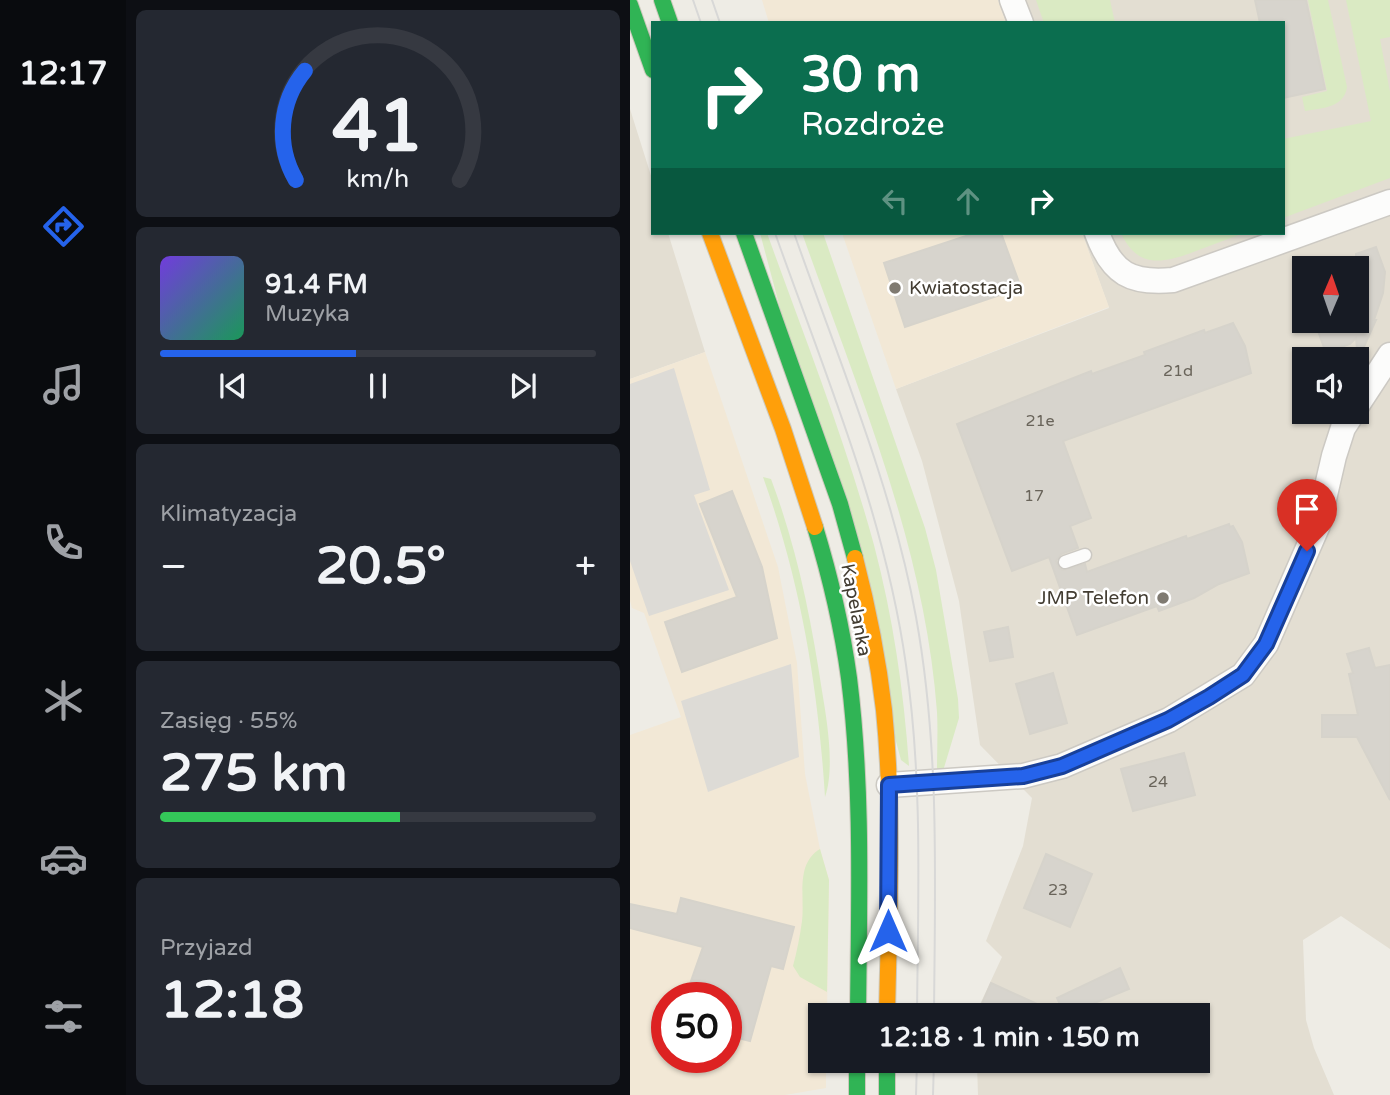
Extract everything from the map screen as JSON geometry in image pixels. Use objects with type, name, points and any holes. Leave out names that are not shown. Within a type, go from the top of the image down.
[{"type":"main road","points":[[662,0],[669,21]]},
{"type":"main road","points":[[630,5],[651,64]]},
{"type":"main road","name":"Kapelanka","points":[[711,235],[812,516],[841,631],[857,747],[858,1003]]},
{"type":"main road","name":"Kapelanka","points":[[745,235],[840,504],[853,549],[878,669],[889,785],[887,1003]]},
{"type":"main road","points":[[857,1073],[857,1095]]},
{"type":"main road","points":[[887,1073],[887,1095]]},
{"type":"street","points":[[1012,0],[1020,21]]},
{"type":"street","points":[[1098,235],[1104,253],[1120,271],[1148,282],[1173,280],[1390,202]]},
{"type":"street","points":[[1369,387],[1390,355]]},
{"type":"street","points":[[889,785],[1023,776],[1062,766],[1168,720],[1243,675],[1266,644],[1318,525],[1334,456],[1346,424]]},
{"type":"lane","points":[[1065,562],[1085,555]]},
{"type":"shaded area","points":[[762,0],[998,0],[1005,21],[768,21]]},
{"type":"shaded area","points":[[998,0],[1390,0],[1390,949],[1341,916],[1303,940],[1306,1020],[1314,1048],[1334,1095],[978,1095],[977,1073],[1210,1073],[1210,1003],[981,1003],[1002,957],[986,941],[1023,846],[1032,798],[980,745],[959,601],[922,461],[896,389],[1109,308],[1083,235],[1285,235],[1285,21],[1005,21]]},
{"type":"shaded area","points":[[630,109],[651,176],[651,235],[669,235],[705,352],[630,379]]},
{"type":"shaded area","points":[[843,235],[1083,235],[1109,307],[896,389]]},
{"type":"shaded area","points":[[705,352],[778,567],[797,663],[805,774],[829,880],[827,1003],[808,1003],[808,1073],[826,1073],[826,1088],[785,1095],[630,1095],[630,735],[681,717],[644,613],[632,608],[630,379]]},
{"type":"shaded area","points":[[674,368],[710,490],[694,495],[729,590],[649,616],[630,561],[630,384]]},
{"type":"shaded area","points":[[791,664],[799,757],[708,792],[681,701]]},
{"type":"green space","points":[[1036,0],[1110,0],[1115,21],[1043,21]]},
{"type":"green space","points":[[1308,0],[1328,0],[1347,87],[1342,99],[1337,103],[1305,111],[1302,97],[1327,91]]},
{"type":"green space","points":[[1346,0],[1390,0],[1390,37],[1380,39],[1390,92],[1390,178],[1285,217],[1285,139],[1371,121]]},
{"type":"green space","points":[[761,235],[768,235],[837,427],[874,545],[897,655],[909,766],[901,760]]},
{"type":"green space","points":[[803,235],[824,235],[925,528],[936,570],[959,718],[943,771],[937,770],[937,712],[919,589],[904,528],[866,409]]},
{"type":"green space","points":[[1122,235],[1239,235],[1163,260],[1144,258],[1128,245]]},
{"type":"green space","points":[[763,477],[771,479],[780,505],[808,610],[829,744],[829,772],[825,797],[818,715],[806,635],[788,556]]},
{"type":"green space","points":[[820,849],[829,880],[827,992],[800,977],[793,966],[802,921],[804,872],[812,855]]},
{"type":"building","points":[[1255,0],[1306,0],[1325,89],[1285,98],[1285,21],[1260,21]]},
{"type":"building","points":[[969,235],[1002,235],[1021,288],[905,327],[884,263]]},
{"type":"building","points":[[1376,247],[1385,272],[1376,320],[1364,347],[1357,347],[1356,338],[1342,347],[1324,347],[1319,333],[1369,333],[1369,256],[1356,254]]},
{"type":"building","points":[[1233,323],[1245,346],[1251,373],[1063,441],[1091,518],[1070,526],[1078,548],[1061,554],[1056,561],[1063,570],[1085,564],[1087,572],[1186,536],[1187,539],[1229,524],[1242,542],[1249,573],[1159,611],[1157,606],[1077,635],[1049,557],[1012,571],[957,424],[1091,371],[1092,374],[1204,330],[1205,333]]},
{"type":"building","points":[[732,491],[762,567],[777,638],[682,672],[665,622],[737,597],[700,504]]},
{"type":"building","points":[[1008,627],[1013,657],[990,661],[984,632]]},
{"type":"building","points":[[1369,648],[1375,668],[1390,665],[1390,800],[1357,737],[1322,737],[1322,715],[1358,715],[1349,674],[1353,673],[1347,654]]},
{"type":"building","points":[[1053,673],[1067,723],[1030,734],[1016,684]]},
{"type":"building","points":[[1184,753],[1195,795],[1133,811],[1121,769]]},
{"type":"building","points":[[1046,854],[1092,874],[1070,927],[1024,908]]},
{"type":"building","points":[[681,898],[794,927],[783,969],[771,966],[750,1041],[742,1039],[742,982],[691,982],[703,947],[630,928],[630,904],[677,914]]},
{"type":"building","points":[[1120,968],[1129,989],[1095,1003],[1059,1003],[1057,998]]},
{"type":"building","points":[[991,983],[1035,1003],[982,1003]]},
{"type":"tram line","points":[[693,0],[700,21]]},
{"type":"tram line","points":[[712,0],[719,21]]},
{"type":"tram line","points":[[776,235],[869,500],[896,609],[906,665],[915,752],[918,840],[917,1003]]},
{"type":"tram line","points":[[795,235],[878,471],[906,568],[916,617],[924,667],[933,766],[934,1003]]},
{"type":"tram line","points":[[916,1095],[917,1073]]},
{"type":"tram line","points":[[933,1095],[934,1073]]},
{"type":"traffic: fast","points":[[662,0],[669,21]]},
{"type":"traffic: fast","points":[[630,5],[651,64]]},
{"type":"traffic: fast","points":[[745,235],[840,504],[855,558]]},
{"type":"traffic: fast","points":[[815,527],[839,621],[853,720],[859,846],[858,1003]]},
{"type":"traffic: fast","points":[[857,1073],[857,1095]]},
{"type":"traffic: fast","points":[[887,1073],[887,1095]]},
{"type":"traffic: slow","points":[[711,235],[783,429],[815,527]]},
{"type":"traffic: slow","points":[[855,558],[876,652],[887,748],[890,862],[887,1003]]},
{"type":"place","name":"Kwiatostacja","points":[[895,288]]},
{"type":"place","name":"JMP Telefon","points":[[1163,598]]},
{"type":"route","points":[[888,931],[889,785],[1023,776],[1062,766],[1168,720],[1243,675],[1266,644],[1307,551]]}]
